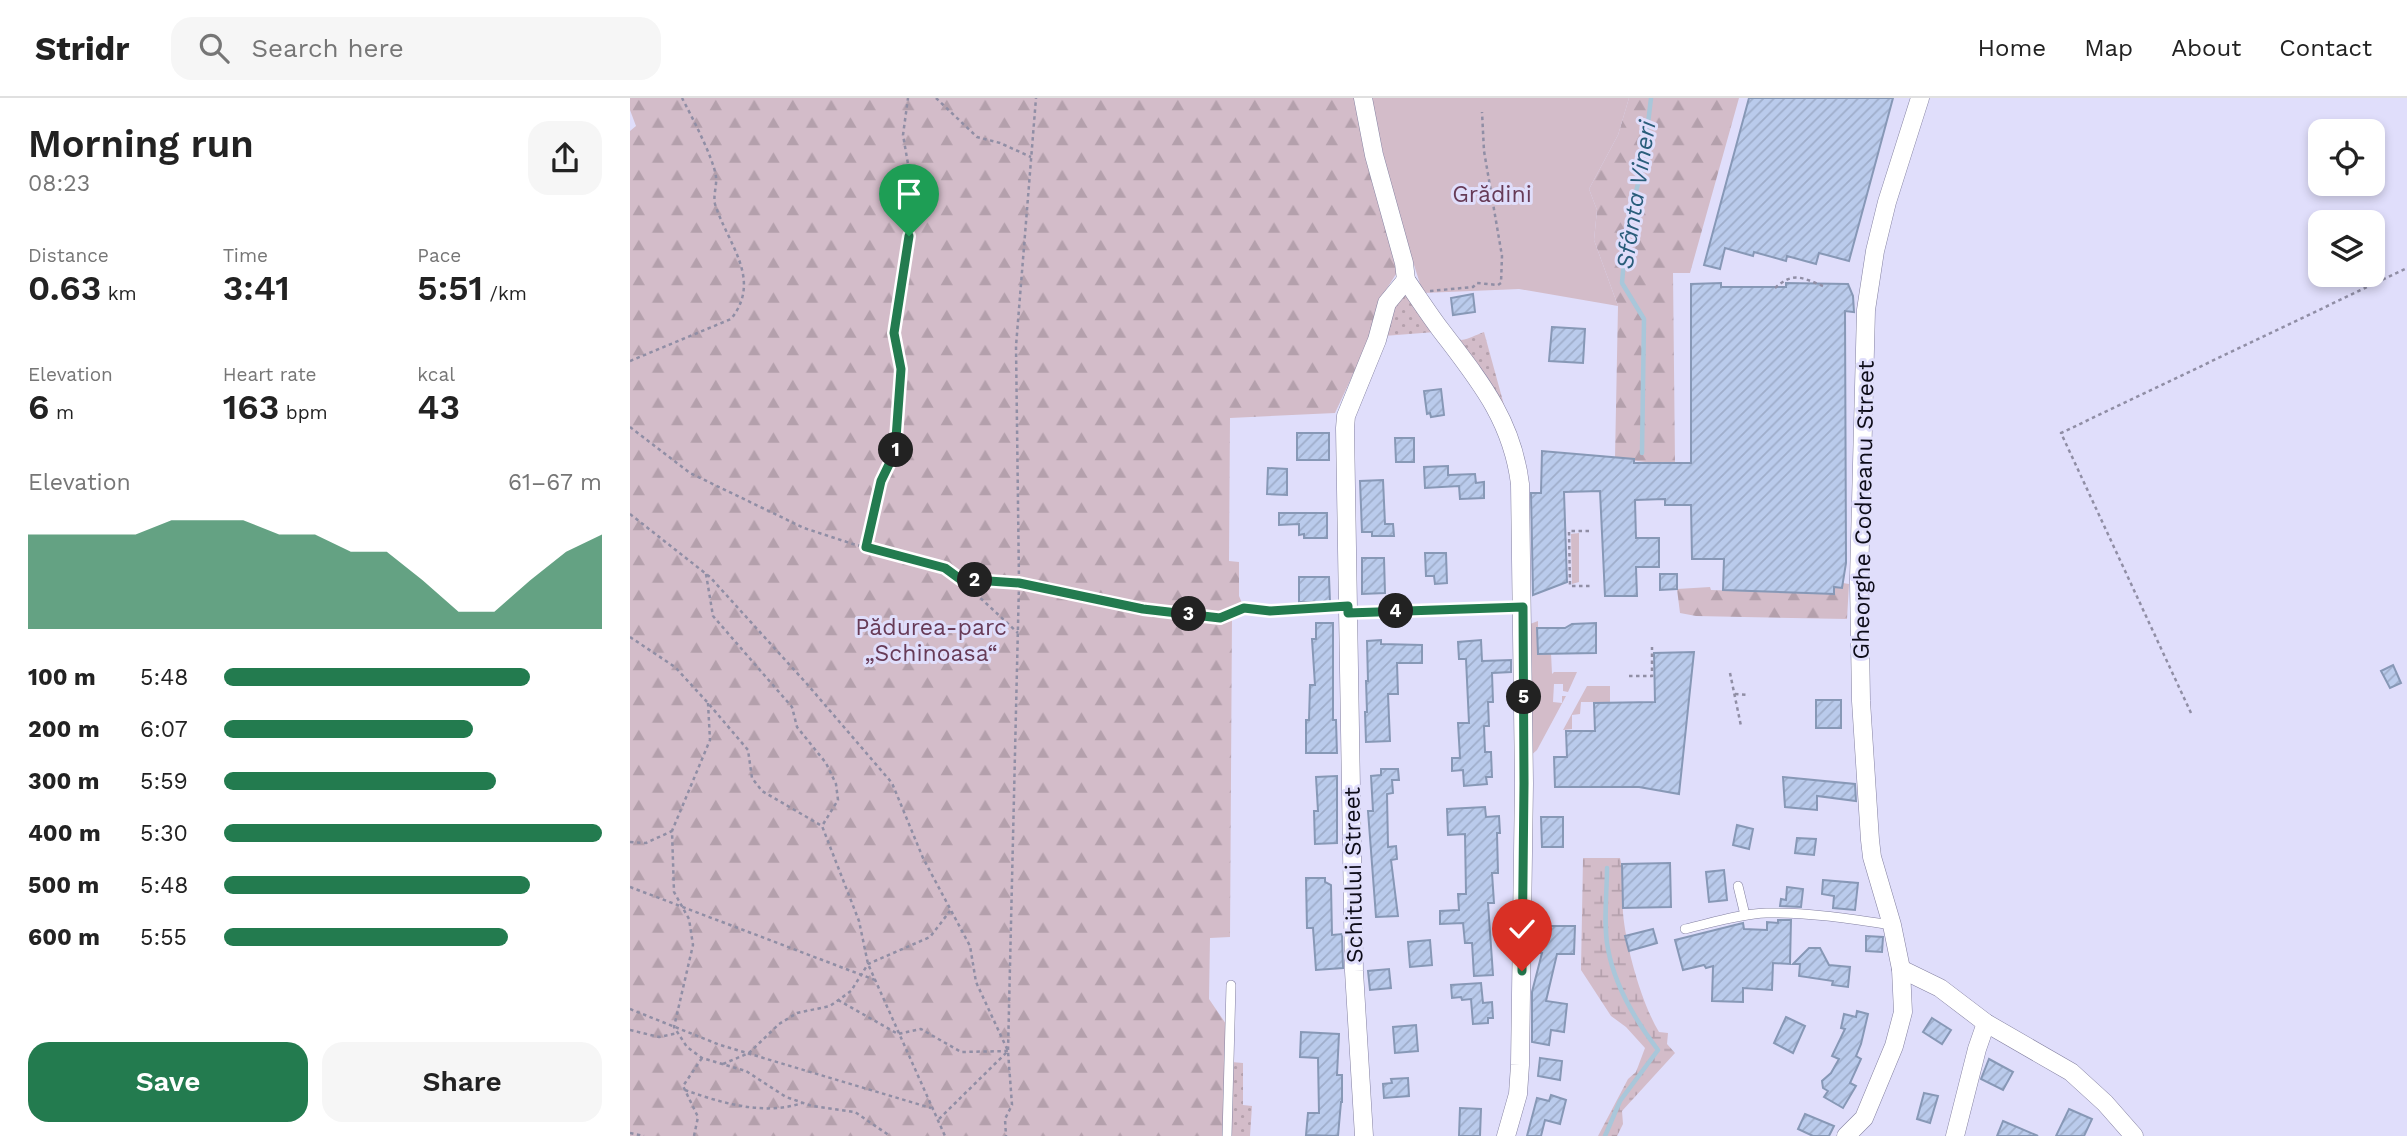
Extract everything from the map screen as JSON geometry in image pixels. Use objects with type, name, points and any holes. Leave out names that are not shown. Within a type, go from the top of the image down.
[{"type":"street","points":[[1363,98],[1374,155],[1410,286],[1490,396],[1508,435],[1520,484],[1524,783],[1520,1065],[1518,1094],[1506,1136]]},
{"type":"street","name":"Gheorghe Codreanu Street","points":[[1846,1136],[1863,1127],[1903,1012],[1901,969],[1892,925],[1872,857],[1861,701],[1859,580],[1866,310],[1875,251],[1887,202],[1920,98]]},
{"type":"street","name":"Schitului Street","points":[[1364,1136],[1354,971],[1345,428],[1346,416],[1377,340],[1387,303],[1410,286]]},
{"type":"street","points":[[1901,969],[1940,988],[1986,1023],[2071,1072],[2105,1103],[2134,1136]]},
{"type":"street","points":[[1955,1136],[1986,1023]]},
{"type":"lane","points":[[1348,610],[1523,607]]},
{"type":"lane","points":[[1738,886],[1745,915]]},
{"type":"lane","points":[[1685,929],[1745,915],[1766,913],[1892,925]]},
{"type":"lane","points":[[1227,1136],[1231,985]]},
{"type":"path","points":[[630,361],[731,319],[740,307],[744,293],[741,262],[714,202],[716,176],[695,122],[682,98]]},
{"type":"path","points":[[866,547],[881,481],[895,452],[901,369],[894,333],[913,193],[903,135],[908,98]]},
{"type":"path","points":[[936,98],[977,137],[1000,143],[1031,157]]},
{"type":"path","points":[[1006,1136],[1005,1119],[1012,1105],[1008,1051],[1019,583],[1016,346],[1036,98]]},
{"type":"path","points":[[1410,286],[1473,287],[1478,283],[1501,283],[1502,256],[1485,160],[1482,112]]},
{"type":"path","points":[[2192,713],[2062,433],[2407,268]]},
{"type":"path","points":[[1774,288],[1786,278],[1797,276],[1823,286]]},
{"type":"path","points":[[630,426],[690,472],[804,528],[945,568],[1018,634]]},
{"type":"path","points":[[630,514],[706,574],[807,684],[892,783],[923,859],[970,946],[976,982],[1008,1051]]},
{"type":"path","points":[[1589,531],[1569,531],[1570,586],[1591,586]]},
{"type":"path","points":[[706,574],[713,616],[792,707],[797,727],[826,763],[836,784],[838,800],[822,826]]},
{"type":"path","points":[[960,579],[1019,583],[1143,609],[1220,618],[1244,608],[1270,611],[1348,610]]},
{"type":"path","points":[[630,637],[676,667],[708,703],[748,750],[752,778],[762,791],[822,826],[859,921],[868,964],[946,1136]]},
{"type":"path","points":[[1629,676],[1652,676],[1652,647]]},
{"type":"path","points":[[1730,673],[1741,726]]},
{"type":"path","points":[[1735,694],[1749,695]]},
{"type":"path","points":[[708,703],[709,740],[672,831],[674,892],[689,919],[693,945],[674,1027],[687,1047],[702,1058],[746,1071],[786,1097],[802,1103],[855,1112],[890,1136]]},
{"type":"path","points":[[630,842],[646,843],[672,831]]},
{"type":"path","points":[[630,887],[875,980]]},
{"type":"path","points":[[723,1064],[749,1054],[779,1024],[797,1013],[830,1006],[851,991],[868,964],[930,937],[951,910]]},
{"type":"path","points":[[838,1000],[898,1034],[921,1029],[961,1052],[1008,1051]]},
{"type":"path","points":[[630,1009],[749,1054],[931,1108]]},
{"type":"path","points":[[630,1030],[659,1037],[678,1033]]},
{"type":"path","points":[[939,1119],[1008,1051]]},
{"type":"path","points":[[694,1136],[698,1118],[683,1086],[702,1058]]},
{"type":"path","points":[[685,1090],[715,1101],[737,1105],[786,1108],[802,1103]]},
{"type":"path","points":[[630,1133],[644,1136]]},
{"type":"green space","name":"Pădurea-parc „Schinoasa“","points":[[630,98],[1354,98],[1371,177],[1398,271],[1384,293],[1371,336],[1335,413],[1230,418],[1229,561],[1239,562],[1239,596],[1245,610],[1232,615],[1230,937],[1210,938],[1209,999],[1226,1024],[1224,1136],[630,1136],[630,131],[636,126],[630,110]]},
{"type":"green space","name":"Grădini","points":[[1370,98],[1629,98],[1618,135],[1589,189],[1597,210],[1594,240],[1618,306],[1519,289],[1423,293],[1397,212]]},
{"type":"green space","points":[[1629,98],[1739,98],[1690,273],[1673,273],[1675,463],[1615,458],[1618,306],[1594,240],[1597,210],[1589,189],[1618,135]]},
{"type":"green space","points":[[1401,294],[1413,297],[1435,332],[1384,336],[1394,298]]},
{"type":"green space","points":[[1444,327],[1461,340],[1484,332],[1504,405],[1502,407]]},
{"type":"green space","points":[[1579,533],[1579,582],[1572,584],[1571,534]]},
{"type":"green space","points":[[1834,581],[1837,587],[1842,588],[1843,583],[1849,584],[1847,619],[1696,616],[1680,613],[1677,589],[1710,587],[1711,590],[1833,594]]},
{"type":"green space","points":[[1538,621],[1538,653],[1551,653],[1552,674],[1577,672],[1568,692],[1563,691],[1563,684],[1554,684],[1553,702],[1562,703],[1562,696],[1566,696],[1537,750],[1529,757],[1530,624]]},
{"type":"green space","points":[[1587,686],[1610,686],[1610,702],[1581,702],[1580,714],[1572,715],[1572,729],[1563,730]]},
{"type":"green space","points":[[1583,858],[1620,858],[1623,913],[1635,974],[1652,1020],[1659,1032],[1668,1033],[1667,1044],[1675,1053],[1622,1111],[1623,1124],[1617,1136],[1598,1136],[1628,1079],[1636,1072],[1645,1048],[1626,1027],[1611,1016],[1581,970]]},
{"type":"green space","points":[[1231,1062],[1243,1063],[1243,1105],[1252,1106],[1250,1136],[1232,1136]]},
{"type":"building","points":[[1749,98],[1893,98],[1849,261],[1819,253],[1816,264],[1787,256],[1786,261],[1754,252],[1753,256],[1725,248],[1720,269],[1704,265]]},
{"type":"building","points":[[1721,283],[1721,287],[1786,287],[1786,283],[1848,284],[1853,296],[1854,312],[1845,311],[1846,563],[1842,588],[1834,587],[1834,594],[1723,590],[1724,559],[1692,559],[1691,505],[1665,505],[1665,499],[1635,500],[1636,538],[1659,538],[1659,567],[1636,567],[1637,596],[1605,596],[1600,491],[1564,492],[1567,582],[1533,595],[1531,493],[1541,493],[1542,451],[1634,459],[1634,463],[1691,463],[1691,284]]},
{"type":"building","points":[[1473,294],[1475,312],[1453,315],[1451,298]]},
{"type":"building","points":[[1552,327],[1585,329],[1583,363],[1549,361]]},
{"type":"building","points":[[1441,389],[1444,415],[1431,417],[1430,413],[1427,414],[1424,391]]},
{"type":"building","points":[[1297,433],[1329,433],[1329,460],[1297,460]]},
{"type":"building","points":[[1395,438],[1414,438],[1414,462],[1396,462]]},
{"type":"building","points":[[1448,466],[1448,475],[1475,474],[1476,483],[1484,482],[1484,498],[1460,499],[1459,486],[1425,488],[1424,467]]},
{"type":"building","points":[[1268,468],[1287,469],[1287,495],[1267,494]]},
{"type":"building","points":[[1383,480],[1385,524],[1393,524],[1394,536],[1372,536],[1372,532],[1362,532],[1360,481]]},
{"type":"building","points":[[1279,513],[1327,513],[1327,538],[1304,538],[1304,534],[1299,535],[1299,524],[1279,525]]},
{"type":"building","points":[[1425,553],[1446,553],[1447,583],[1435,584],[1434,576],[1426,576]]},
{"type":"building","points":[[1362,558],[1384,558],[1385,593],[1362,594]]},
{"type":"building","points":[[1660,574],[1677,574],[1677,589],[1660,590]]},
{"type":"building","points":[[1299,577],[1329,577],[1330,602],[1299,602]]},
{"type":"building","points":[[1316,623],[1333,623],[1333,720],[1336,720],[1337,753],[1306,753],[1310,685],[1315,685],[1312,639],[1316,639]]},
{"type":"building","points":[[1596,623],[1596,653],[1538,654],[1537,628],[1565,628],[1572,624]]},
{"type":"building","points":[[1381,640],[1381,644],[1422,645],[1422,663],[1397,663],[1398,694],[1388,694],[1390,741],[1366,742],[1367,641]]},
{"type":"building","points":[[1481,640],[1482,661],[1511,660],[1511,672],[1492,673],[1493,702],[1488,702],[1489,726],[1484,726],[1485,752],[1491,752],[1492,777],[1486,777],[1487,784],[1464,786],[1463,770],[1452,771],[1452,758],[1460,758],[1458,723],[1469,723],[1466,659],[1459,659],[1458,642]]},
{"type":"building","points":[[1694,652],[1679,794],[1639,787],[1555,787],[1554,757],[1567,757],[1566,731],[1595,731],[1594,703],[1655,702],[1654,653]]},
{"type":"building","points":[[2393,665],[2401,683],[2390,688],[2381,671]]},
{"type":"building","points":[[1816,700],[1841,700],[1841,728],[1816,728]]},
{"type":"building","points":[[1381,769],[1398,769],[1399,780],[1392,780],[1393,793],[1387,794],[1388,847],[1396,846],[1397,859],[1391,860],[1398,916],[1376,917],[1368,811],[1373,811],[1371,776],[1381,775]]},
{"type":"building","points":[[1337,776],[1337,843],[1315,844],[1314,811],[1318,811],[1316,777]]},
{"type":"building","points":[[1783,777],[1855,784],[1856,801],[1817,796],[1817,810],[1785,807]]},
{"type":"building","points":[[1485,807],[1486,817],[1499,816],[1500,833],[1497,833],[1498,873],[1492,873],[1494,903],[1488,903],[1493,975],[1474,976],[1472,943],[1465,943],[1463,923],[1440,924],[1440,911],[1459,910],[1458,894],[1466,894],[1465,834],[1448,835],[1447,809]]},
{"type":"building","points":[[1541,817],[1563,817],[1563,847],[1542,847]]},
{"type":"building","points":[[1737,825],[1753,829],[1749,849],[1733,845]]},
{"type":"building","points":[[1797,838],[1816,839],[1814,855],[1795,853]]},
{"type":"building","points":[[1670,863],[1671,907],[1623,908],[1622,864]]},
{"type":"building","points":[[1724,870],[1727,900],[1709,902],[1706,872]]},
{"type":"building","points":[[1306,878],[1325,878],[1325,882],[1331,885],[1332,935],[1342,934],[1343,968],[1316,970],[1313,928],[1307,928]]},
{"type":"building","points":[[1823,880],[1858,883],[1855,910],[1833,908],[1834,896],[1822,894]]},
{"type":"building","points":[[1787,887],[1803,889],[1801,907],[1780,906],[1781,899],[1786,900]]},
{"type":"building","points":[[1778,920],[1791,920],[1790,964],[1773,963],[1772,990],[1743,988],[1743,1002],[1712,1001],[1713,966],[1706,968],[1704,965],[1683,970],[1675,940],[1743,923],[1744,929],[1767,930],[1767,922],[1778,923]]},
{"type":"building","points":[[1546,926],[1575,926],[1574,954],[1557,954],[1546,1001],[1567,1004],[1564,1032],[1551,1030],[1549,1045],[1532,1042],[1532,992],[1542,953],[1536,953],[1536,939],[1546,939]]},
{"type":"building","points":[[1653,929],[1657,943],[1629,951],[1625,936]]},
{"type":"building","points":[[1866,936],[1883,937],[1882,952],[1866,951]]},
{"type":"building","points":[[1430,940],[1432,965],[1410,967],[1408,942]]},
{"type":"building","points":[[1809,948],[1820,948],[1829,965],[1850,967],[1848,987],[1832,985],[1833,981],[1799,976],[1800,964],[1793,964]]},
{"type":"building","points":[[1389,969],[1391,988],[1370,990],[1368,971]]},
{"type":"building","points":[[1481,983],[1483,1003],[1492,1002],[1493,1018],[1488,1018],[1488,1023],[1473,1024],[1471,999],[1452,998],[1451,985]]},
{"type":"building","points":[[1857,1011],[1868,1014],[1856,1056],[1861,1059],[1850,1083],[1856,1086],[1843,1108],[1824,1097],[1828,1091],[1823,1088],[1822,1081],[1831,1073],[1839,1059],[1832,1056],[1845,1029],[1841,1028],[1844,1014],[1856,1017]]},
{"type":"building","points":[[1786,1017],[1805,1026],[1793,1053],[1774,1043]]},
{"type":"building","points":[[1932,1018],[1951,1030],[1942,1044],[1923,1032]]},
{"type":"building","points":[[1416,1025],[1418,1051],[1395,1053],[1393,1027]]},
{"type":"building","points":[[1301,1032],[1339,1034],[1337,1075],[1342,1075],[1342,1102],[1338,1136],[1306,1135],[1308,1113],[1319,1113],[1318,1058],[1300,1057]]},
{"type":"building","points":[[1540,1058],[1562,1061],[1560,1080],[1538,1076]]},
{"type":"building","points":[[1989,1059],[2013,1072],[2003,1090],[1981,1079]]},
{"type":"building","points":[[1408,1078],[1409,1096],[1384,1098],[1383,1084],[1392,1083],[1391,1079]]},
{"type":"building","points":[[1924,1093],[1938,1096],[1930,1123],[1917,1119]]},
{"type":"building","points":[[1551,1095],[1566,1100],[1560,1124],[1545,1120],[1541,1136],[1527,1136],[1537,1098],[1549,1101]]},
{"type":"building","points":[[1460,1108],[1481,1109],[1480,1136],[1459,1136]]},
{"type":"building","points":[[2069,1109],[2092,1119],[2084,1136],[2056,1136]]},
{"type":"building","points":[[1805,1114],[1834,1126],[1829,1136],[1813,1136],[1798,1129]]},
{"type":"building","points":[[2003,1121],[2038,1136],[1997,1136]]},
{"type":"waterway","name":"Sfânta Vineri","points":[[1642,453],[1644,319],[1622,283],[1627,224],[1643,166],[1651,98]]},
{"type":"waterway","name":"Sfânta Vineri","points":[[1605,1136],[1620,1101],[1658,1050],[1627,1002],[1611,963],[1606,930],[1607,868]]},
{"type":"route","points":[[909,236],[894,333],[901,369],[895,452],[881,481],[866,547],[945,568],[960,579],[1019,583],[1143,609],[1220,618],[1244,608],[1270,611],[1348,606],[1348,613],[1523,607],[1522,971]]}]
